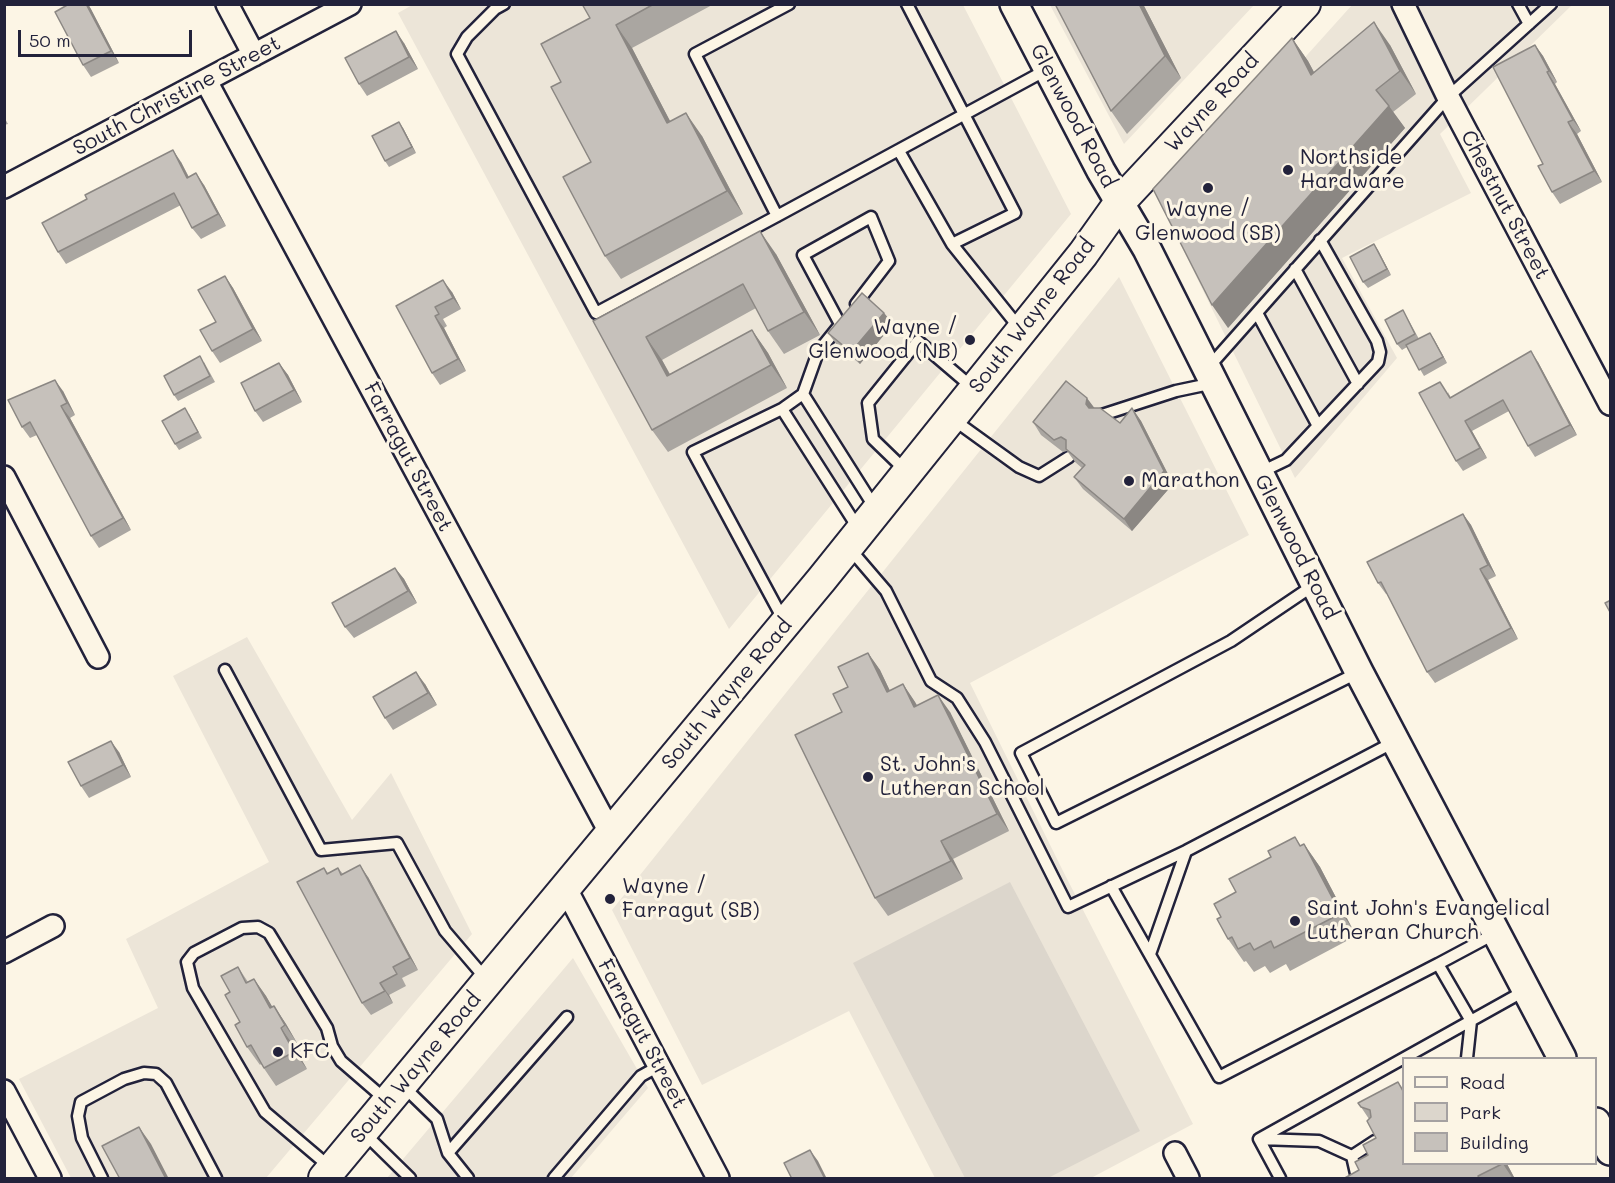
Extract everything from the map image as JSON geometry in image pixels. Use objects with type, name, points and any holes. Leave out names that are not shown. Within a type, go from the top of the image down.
[{"type":"main road","name":"Wayne Road","points":[[1120,202],[1305,4]]},
{"type":"main road","name":"South Wayne Road","points":[[328,1174],[862,530],[1021,331],[1120,202]]},
{"type":"street","points":[[227,4],[254,55]]},
{"type":"street","name":"South Christine Street","points":[[4,187],[350,4]]},
{"type":"street","name":"Glenwood Road","points":[[1014,4],[1147,249],[1314,585],[1561,1057]]},
{"type":"street","name":"Chestnut Street","points":[[1403,4],[1448,97],[1611,404]]},
{"type":"street","name":"Farragut Street","points":[[206,81],[612,834]]},
{"type":"street","points":[[4,477],[98,657]]},
{"type":"street","name":"Farragut Street","points":[[566,889],[718,1179]]},
{"type":"street","points":[[4,952],[53,926]]},
{"type":"street","points":[[4,1091],[50,1179]]},
{"type":"street","points":[[1597,1124],[1611,1151]]},
{"type":"street","points":[[1175,1153],[1188,1179]]},
{"type":"lane","points":[[504,4],[495,9],[467,37],[457,54],[596,313],[1048,69]]},
{"type":"lane","points":[[777,216],[695,54],[789,4]]},
{"type":"lane","points":[[907,4],[1015,213],[952,244]]},
{"type":"lane","points":[[1518,4],[1529,24]]},
{"type":"lane","points":[[1102,415],[1176,391],[1210,376],[1257,313],[1448,97],[1551,4]]},
{"type":"lane","points":[[899,151],[952,244],[1021,331]]},
{"type":"lane","points":[[785,624],[693,452],[782,409],[803,394],[818,352],[840,324],[889,261],[871,217],[803,255],[840,324]]},
{"type":"lane","points":[[1259,473],[1286,460],[1378,362],[1380,352],[1320,240]]},
{"type":"lane","points":[[1295,270],[1358,384]]},
{"type":"lane","points":[[1257,313],[1318,426]]},
{"type":"lane","points":[[908,473],[873,439],[868,403],[918,341],[974,389]]},
{"type":"lane","points":[[803,394],[886,591],[931,681],[957,698],[985,742],[1068,907],[1186,851],[1396,741]]},
{"type":"lane","points":[[782,409],[862,530]]},
{"type":"lane","points":[[951,418],[1018,467],[1039,476],[1069,457]]},
{"type":"lane","points":[[1314,585],[1232,641],[1021,753],[1056,823],[1359,672]]},
{"type":"lane","points":[[225,670],[321,850],[397,843],[445,931],[489,981]]},
{"type":"lane","points":[[1150,954],[1186,851]]},
{"type":"lane","points":[[1111,886],[1219,1077],[1496,933]]},
{"type":"lane","points":[[328,1174],[265,1112],[194,988],[187,962],[194,953],[242,928],[258,927],[269,933],[327,1028],[332,1046],[341,1061],[437,1119],[448,1153],[468,1179]]},
{"type":"lane","points":[[1438,964],[1471,1021],[1467,1057]]},
{"type":"lane","points":[[1406,1057],[1526,990]]},
{"type":"lane","points":[[448,1153],[567,1017]]},
{"type":"lane","points":[[1259,1139],[1402,1059]]},
{"type":"lane","points":[[554,1179],[641,1076],[659,1066]]},
{"type":"lane","points":[[102,1179],[82,1138],[78,1116],[81,1102],[123,1079],[144,1073],[156,1074],[166,1083],[216,1179]]},
{"type":"lane","points":[[363,1131],[410,1179]]},
{"type":"lane","points":[[1352,1156],[1380,1137]]},
{"type":"lane","points":[[1259,1139],[1319,1141],[1352,1156]]},
{"type":"lane","points":[[1259,1139],[1280,1179]]},
{"type":"lane","points":[[1352,1156],[1358,1179]]},
{"type":"shaded area","points":[[414,4],[963,5],[1071,214],[729,629],[398,13]]},
{"type":"shaded area","points":[[1050,5],[1254,5],[1124,144]]},
{"type":"shaded area","points":[[1352,5],[1572,5],[1440,134],[1471,193],[1342,258],[1397,358],[1295,478],[1165,213]]},
{"type":"shaded area","name":"St. John's Lutheran School","points":[[1119,277],[1249,535],[970,683],[1063,871],[1193,1124],[1091,1178],[935,1178],[849,1011],[702,1085],[612,910]]},
{"type":"shaded area","points":[[247,637],[352,820],[391,773],[472,934],[266,1178],[71,1178],[19,1079],[158,1008],[126,939],[269,862],[173,676]]},
{"type":"shaded area","points":[[573,958],[648,1088],[571,1178],[387,1178]]},
{"type":"green space","points":[[1010,882],[1140,1131],[1048,1178],[965,1178],[853,963]]},
{"type":"building","points":[[69,4],[86,4],[111,51],[83,65],[55,12]]},
{"type":"building","points":[[582,4],[654,4],[616,25],[667,123],[686,113],[727,191],[605,256],[563,177],[591,162],[551,87],[561,82],[541,44],[590,18]]},
{"type":"building","points":[[1055,4],[1139,4],[1165,56],[1111,111]]},
{"type":"building","name":"Northside Hardware","points":[[1374,22],[1400,71],[1376,90],[1389,106],[1212,305],[1153,189],[1292,38],[1311,75]]},
{"type":"building","points":[[396,31],[409,57],[359,84],[345,58]]},
{"type":"building","points":[[1535,45],[1573,120],[1568,122],[1594,171],[1552,192],[1538,166],[1543,164],[1493,67]]},
{"type":"building","points":[[399,122],[412,147],[385,161],[372,136]]},
{"type":"building","points":[[173,150],[187,178],[196,173],[218,214],[192,228],[174,193],[58,252],[42,223],[87,199],[85,195]]},
{"type":"building","points":[[760,231],[804,312],[768,331],[743,284],[646,337],[667,376],[752,330],[771,365],[652,430],[593,321]]},
{"type":"building","points":[[1374,244],[1387,269],[1363,282],[1350,257]]},
{"type":"building","points":[[225,276],[253,329],[212,351],[200,330],[216,322],[198,290]]},
{"type":"building","points":[[443,280],[453,298],[435,307],[439,314],[435,316],[458,359],[432,373],[396,306]]},
{"type":"building","points":[[862,293],[884,313],[851,352],[828,333]]},
{"type":"building","points":[[1403,310],[1415,334],[1397,344],[1385,320]]},
{"type":"building","points":[[1430,333],[1443,357],[1419,370],[1406,345]]},
{"type":"building","points":[[1531,351],[1570,425],[1528,446],[1503,400],[1465,421],[1480,448],[1456,461],[1419,393],[1440,382],[1450,398]]},
{"type":"building","points":[[200,356],[210,376],[174,395],[164,376]]},
{"type":"building","points":[[279,363],[294,390],[255,411],[241,383]]},
{"type":"building","points":[[55,380],[67,403],[61,406],[123,518],[91,536],[30,422],[22,427],[8,400]]},
{"type":"building","points":[[1066,381],[1087,398],[1086,404],[1089,408],[1100,408],[1120,423],[1132,408],[1164,471],[1124,519],[1074,477],[1085,465],[1066,449],[1066,440],[1061,437],[1054,440],[1033,422]]},
{"type":"building","points":[[185,408],[198,432],[175,444],[162,421]]},
{"type":"building","points":[[1463,514],[1488,565],[1480,569],[1511,628],[1427,672],[1381,582],[1378,583],[1367,562]]},
{"type":"building","points":[[395,568],[408,591],[345,627],[332,603]]},
{"type":"building","points":[[1611,600],[1611,614],[1605,603]]},
{"type":"building","points":[[868,653],[887,692],[903,684],[914,707],[938,695],[997,814],[941,841],[951,861],[875,898],[795,735],[842,712],[833,694],[848,687],[838,667]]},
{"type":"building","points":[[416,672],[428,693],[385,718],[373,697]]},
{"type":"building","points":[[111,741],[123,765],[81,786],[68,762]]},
{"type":"building","points":[[1295,837],[1300,846],[1304,844],[1336,905],[1333,907],[1338,915],[1274,948],[1271,941],[1254,950],[1250,943],[1238,949],[1232,937],[1228,939],[1217,919],[1221,917],[1214,904],[1236,892],[1229,879],[1271,857],[1268,851]]},
{"type":"building","points":[[360,865],[410,958],[393,967],[397,974],[380,983],[385,991],[362,1003],[297,882],[324,868],[327,874],[338,868],[341,875]]},
{"type":"building","points":[[238,967],[246,983],[254,979],[270,1008],[274,1006],[285,1025],[281,1028],[294,1052],[264,1068],[251,1045],[247,1047],[235,1025],[240,1022],[225,995],[230,992],[221,976]]},
{"type":"building","points":[[1398,1082],[1402,1089],[1402,1165],[1500,1165],[1478,1176],[1480,1179],[1343,1179],[1359,1170],[1355,1162],[1368,1155],[1363,1145],[1376,1138],[1367,1121],[1371,1117],[1370,1110],[1361,1107],[1358,1103]]},
{"type":"building","points":[[139,1127],[166,1179],[120,1179],[102,1146]]},
{"type":"building","points":[[810,1150],[825,1179],[792,1179],[784,1163]]},
{"type":"place","name":"Northside Hardware","points":[[1288,170]]},
{"type":"place","name":"Wayne / Glenwood (SB)","points":[[1208,188]]},
{"type":"place","name":"Wayne / Glenwood (NB)","points":[[970,340]]},
{"type":"place","name":"Marathon","points":[[1129,481]]},
{"type":"place","name":"St. John's Lutheran School","points":[[868,777]]},
{"type":"place","name":"Wayne / Farragut (SB)","points":[[610,899]]},
{"type":"place","name":"Saint John's Evangelical Lutheran Church","points":[[1295,921]]},
{"type":"place","name":"KFC","points":[[278,1052]]}]
